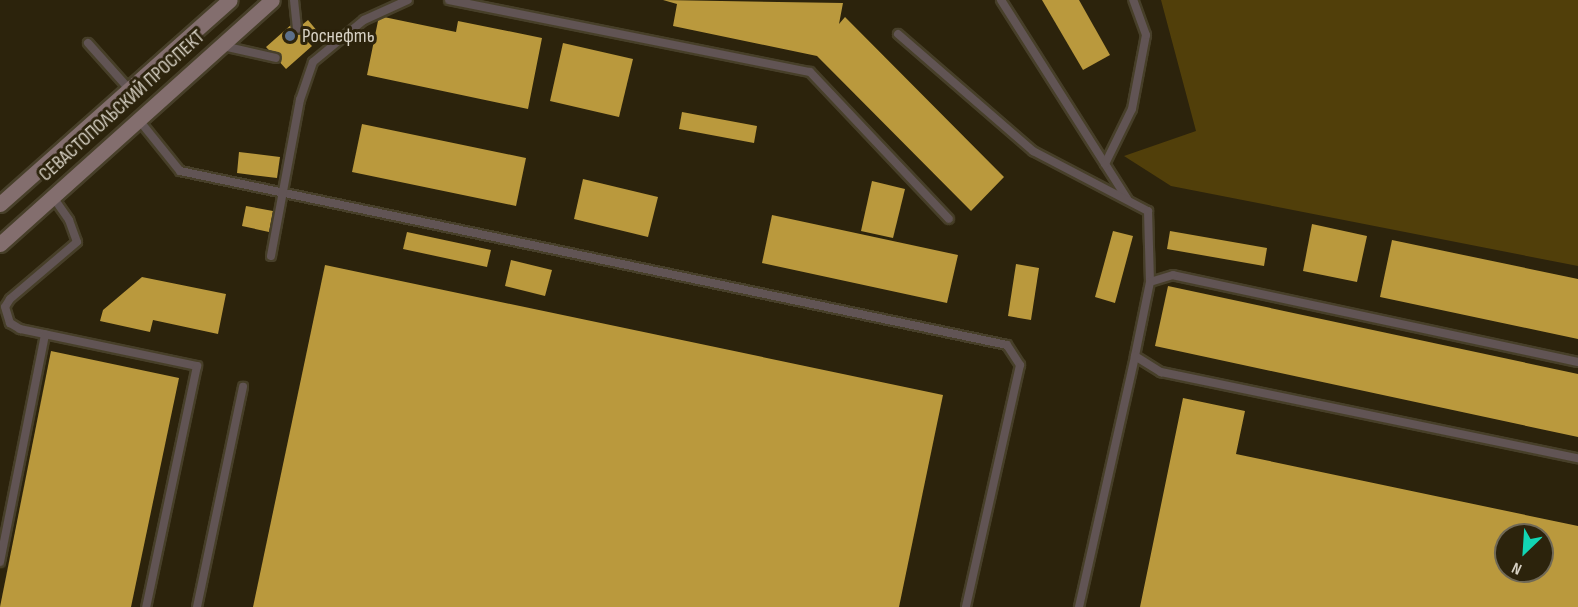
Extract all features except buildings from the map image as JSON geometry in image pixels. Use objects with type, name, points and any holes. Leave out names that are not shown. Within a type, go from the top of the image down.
[{"type":"main road","name":"СЕВАСТОПОЛЬСКИЙ ПРОСПЕКТ","points":[[0,204],[230,0]]},
{"type":"main road","name":"СЕВАСТОПОЛЬСКИЙ ПРОСПЕКТ","points":[[0,244],[272,0]]},
{"type":"lane","points":[[294,0],[297,29]]},
{"type":"lane","points":[[271,256],[300,100],[313,62],[364,20],[408,0]]},
{"type":"lane","points":[[449,0],[810,72],[949,219]]},
{"type":"lane","points":[[1001,0],[1129,201]]},
{"type":"lane","points":[[1105,164],[1132,109],[1146,35],[1133,0]]},
{"type":"lane","points":[[898,34],[1033,151],[1148,211],[1150,282],[1079,607]]},
{"type":"lane","points":[[88,43],[130,90]]},
{"type":"lane","points":[[221,46],[276,58]]},
{"type":"lane","points":[[139,120],[180,171],[1007,345],[1020,365],[966,607]]},
{"type":"lane","points":[[52,197],[69,220],[77,242],[5,307],[10,323],[45,334],[197,366],[146,607]]},
{"type":"lane","points":[[1150,282],[1173,275],[1578,362]]},
{"type":"lane","points":[[0,562],[45,334]]},
{"type":"lane","points":[[1135,356],[1161,372],[1578,458]]},
{"type":"lane","points":[[197,607],[243,387]]},
{"type":"shaded area","points":[[1161,0],[1578,0],[1578,266],[1171,186],[1124,156],[1196,131]]},
{"type":"place","name":"Роснефть","points":[[290,36]]}]
